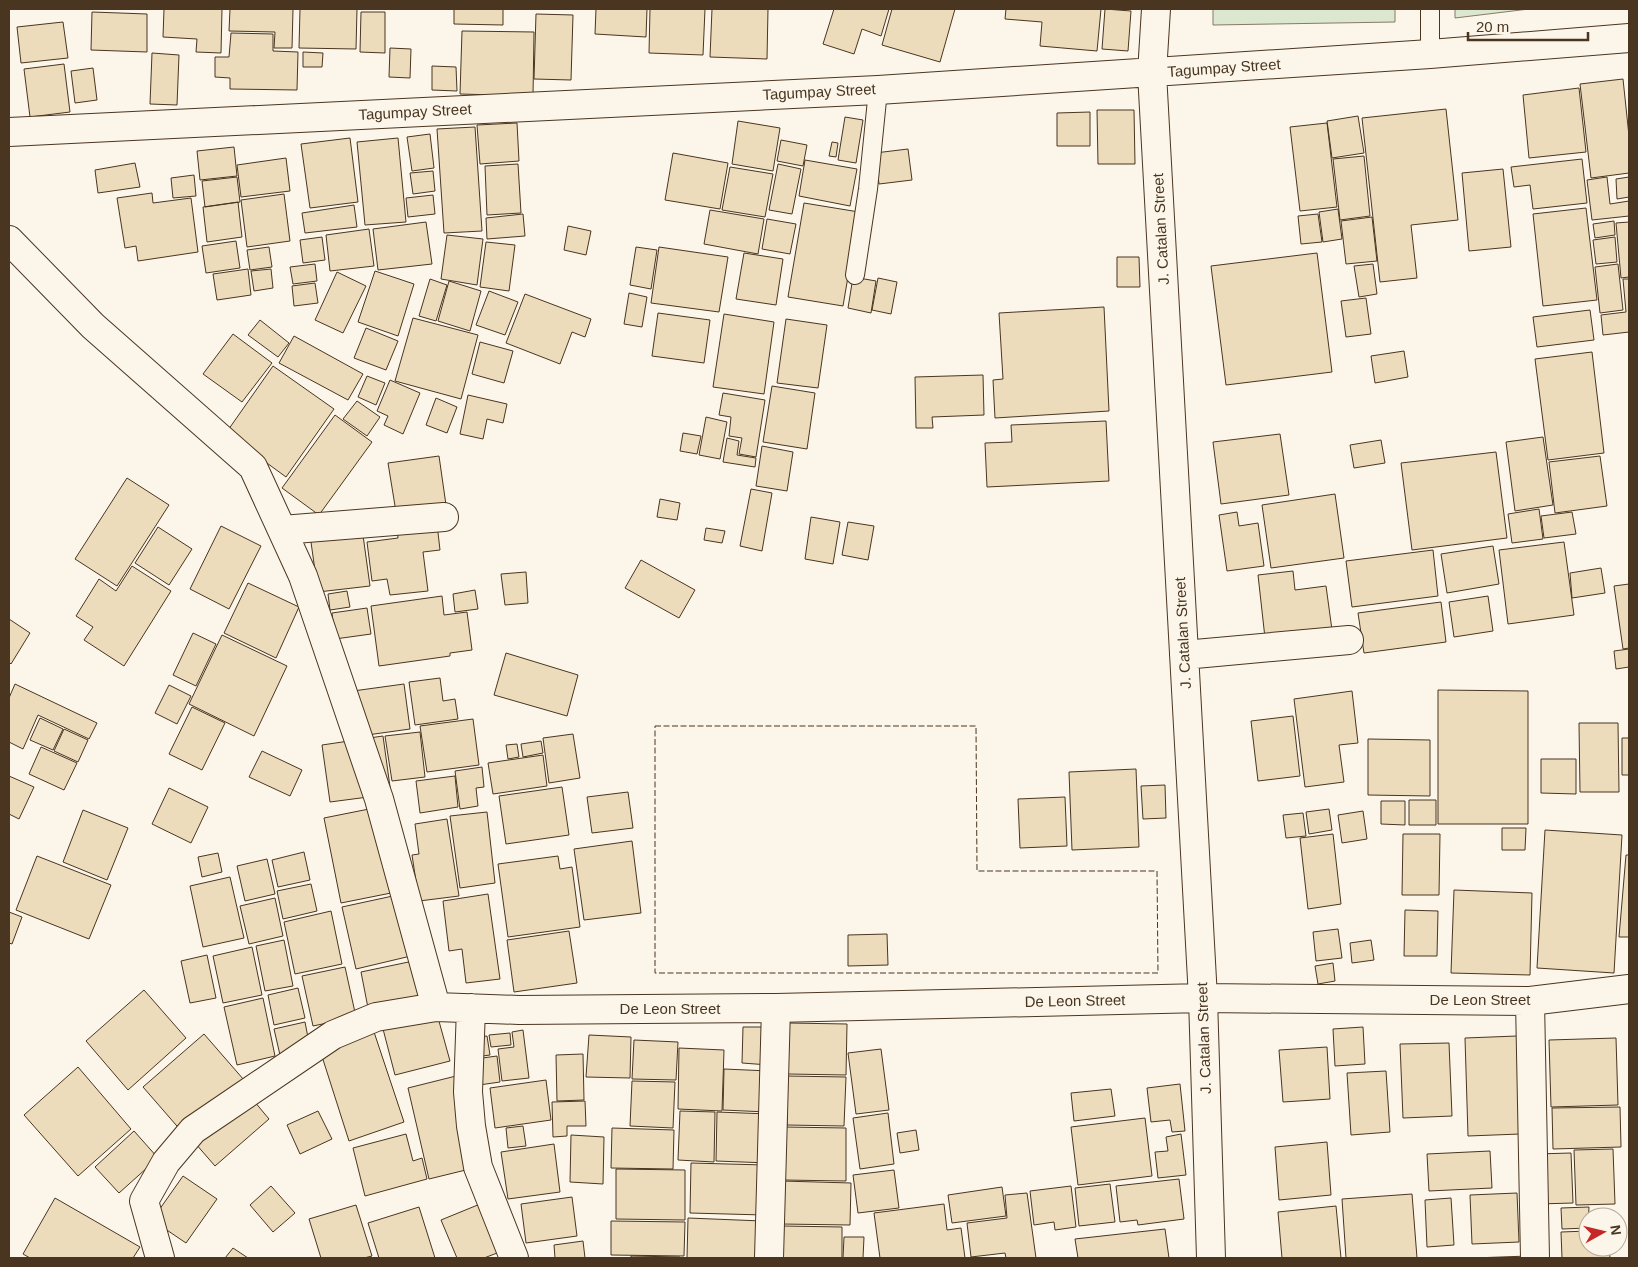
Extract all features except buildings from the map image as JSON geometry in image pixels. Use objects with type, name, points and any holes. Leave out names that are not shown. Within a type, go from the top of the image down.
[{"type":"street","name":"J. Catalan Street","points":[[1156,9],[1152,73],[1203,998],[1211,1258]]},
{"type":"street","name":"Tagumpay Street","points":[[9,132],[878,90],[1430,54],[1629,38]]},
{"type":"street","points":[[9,240],[93,326],[253,467],[303,576],[379,799],[436,1007]]},
{"type":"street","points":[[282,530],[444,517]]},
{"type":"street","points":[[1184,655],[1349,640]]},
{"type":"street","name":"De Leon Street","points":[[160,1258],[144,1201],[166,1162],[193,1130],[333,1035],[376,1018],[436,1007],[519,1010],[776,1008],[1203,998],[1530,1001],[1629,989]]},
{"type":"street","points":[[1530,1001],[1535,1258]]},
{"type":"street","points":[[471,1008],[468,1092],[472,1134],[478,1167],[514,1258]]},
{"type":"street","points":[[769,1258],[776,1008]]},
{"type":"lane","points":[[1430,9],[1430,54]]},
{"type":"lane","points":[[855,275],[868,189],[878,90]]},
{"type":"green space","points":[[1213,9],[1395,9],[1395,22],[1213,25]]},
{"type":"green space","points":[[1455,9],[1529,9],[1455,18]]},
{"type":"fence","points":[[655,726],[976,726],[977,871],[1157,871],[1158,973],[655,973],[655,726]]}]
